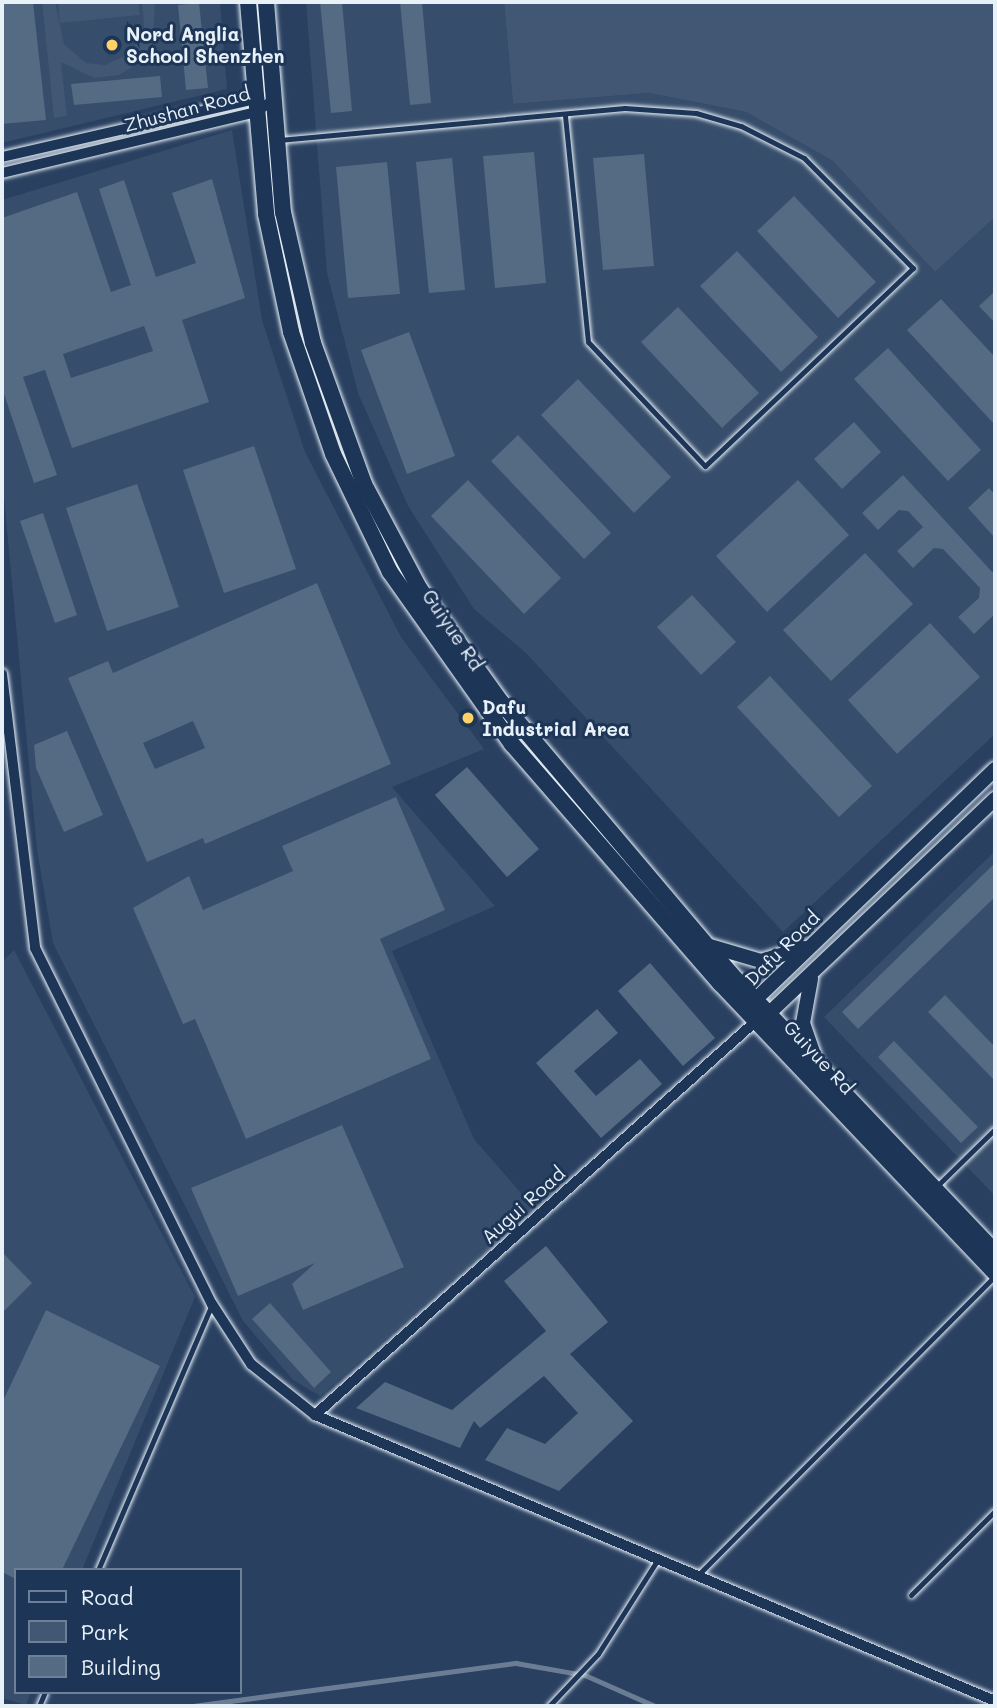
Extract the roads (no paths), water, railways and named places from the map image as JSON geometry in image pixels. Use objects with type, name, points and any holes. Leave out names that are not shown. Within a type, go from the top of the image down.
[{"type":"main road","name":"Guiyue Rd","points":[[248,2],[266,214],[291,332],[333,454],[390,572],[512,744],[995,1274]]},
{"type":"main road","name":"Guiyue Rd","points":[[266,2],[283,212],[313,343],[336,416],[390,536],[458,648],[755,1000],[763,1019],[824,1074],[995,1252]]},
{"type":"street","name":"Zhushan Road","points":[[2,157],[272,101]]},
{"type":"street","name":"Zhushan Road","points":[[2,173],[255,104]]},
{"type":"street","points":[[2,674],[35,948],[212,1304],[251,1364],[315,1415],[995,1701]]},
{"type":"street","name":"Dafu Road","points":[[755,1000],[995,769]]},
{"type":"street","name":"Dafu Road","points":[[763,1019],[995,799]]},
{"type":"street","points":[[846,912],[861,928]]},
{"type":"street","points":[[704,942],[724,954],[761,961],[817,940]]},
{"type":"street","points":[[812,975],[803,1023],[824,1074]]},
{"type":"street","name":"Augui Road","points":[[315,1415],[763,1019]]},
{"type":"lane","points":[[276,140],[565,114],[672,110],[763,135],[823,172],[914,268],[705,466],[588,342],[565,114]]},
{"type":"lane","points":[[934,1188],[995,1129]]},
{"type":"lane","points":[[697,1576],[995,1274]]},
{"type":"lane","points":[[99,1568],[212,1304]]},
{"type":"lane","points":[[911,1595],[995,1511]]},
{"type":"lane","points":[[549,1706],[598,1654],[657,1559]]},
{"type":"lane","points":[[40,1706],[44,1695]]},
{"type":"waterway","points":[[193,1706],[516,1663],[585,1675],[655,1706]]},
{"type":"place","name":"Nord Anglia School Shenzhen","points":[[112,45]]},
{"type":"place","name":"Dafu Industrial Area","points":[[468,718]]}]
